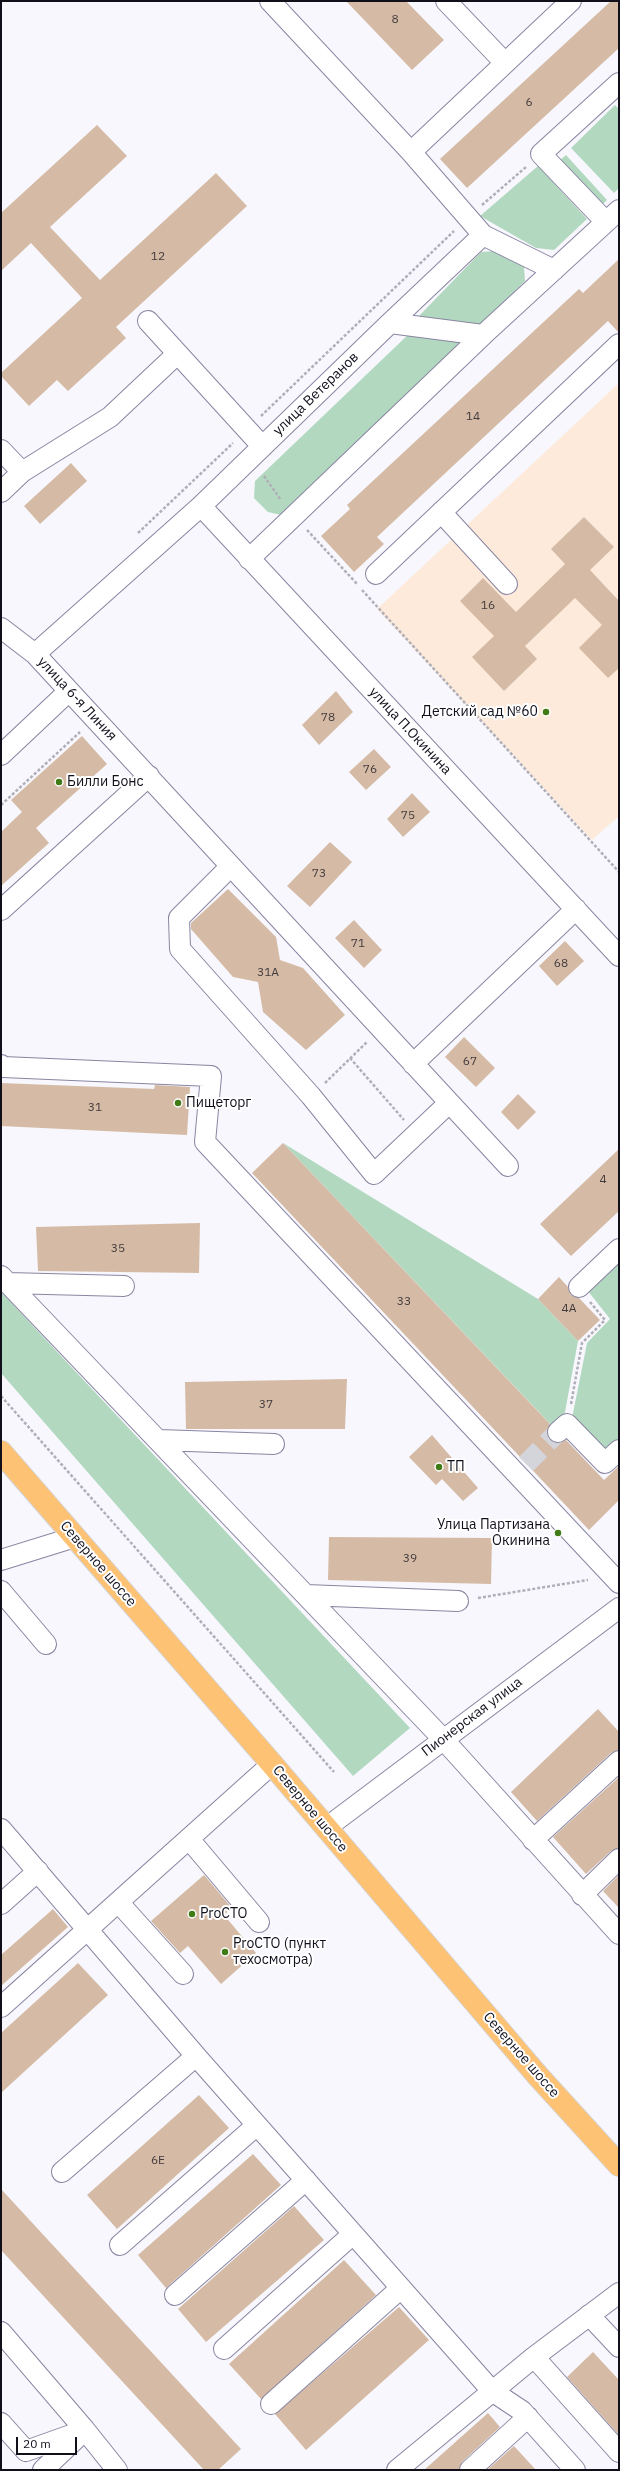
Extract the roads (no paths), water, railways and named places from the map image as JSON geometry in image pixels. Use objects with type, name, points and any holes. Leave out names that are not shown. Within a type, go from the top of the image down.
[{"type":"main road","name":"Северное шоссе","points":[[1,1452],[272,1764],[538,2076],[619,2165]]},
{"type":"street","points":[[270,1],[411,152],[483,235],[554,270]]},
{"type":"street","points":[[446,1],[505,63]]},
{"type":"street","points":[[411,152],[571,1]]},
{"type":"street","points":[[249,558],[483,335],[613,216],[541,154],[619,83]]},
{"type":"street","name":"улица Ветеранов","points":[[35,654],[200,506],[483,235]]},
{"type":"street","points":[[148,320],[177,354],[262,446]]},
{"type":"street","points":[[390,323],[483,335]]},
{"type":"street","points":[[376,574],[619,344]]},
{"type":"street","points":[[1,492],[22,472],[110,417],[177,354]]},
{"type":"street","points":[[1,450],[22,472]]},
{"type":"street","name":"улица П.Окинина","points":[[200,506],[619,956]]},
{"type":"street","points":[[441,512],[507,584]]},
{"type":"street","name":"улица 6-я Линия","points":[[1,628],[35,654],[508,1166]]},
{"type":"street","points":[[1,755],[69,691]]},
{"type":"street","points":[[1,910],[149,776]]},
{"type":"street","points":[[231,866],[180,918],[180,949],[311,1096],[374,1174],[449,1103]]},
{"type":"street","points":[[413,1064],[576,909]]},
{"type":"street","points":[[1,1065],[3,1067],[211,1076],[205,1142],[521,1469],[616,1579]]},
{"type":"street","points":[[579,1287],[619,1249]]},
{"type":"street","points":[[4,1280],[124,1286]]},
{"type":"street","points":[[4,1280],[159,1440],[443,1739],[582,1895],[619,1934]]},
{"type":"street","points":[[563,1428],[605,1463],[619,1450]]},
{"type":"street","points":[[159,1440],[274,1444]]},
{"type":"street","points":[[1,1560],[76,1538]]},
{"type":"street","points":[[1,1591],[46,1644]]},
{"type":"street","points":[[306,1596],[458,1602]]},
{"type":"street","name":"Пионерская улица","points":[[326,1828],[619,1608]]},
{"type":"street","points":[[533,1840],[619,1761]]},
{"type":"street","points":[[1,2007],[119,1903],[272,1764]]},
{"type":"street","points":[[1,1829],[89,1929],[196,2056],[492,2391],[522,2410],[575,2470]]},
{"type":"street","points":[[189,1839],[259,1922]]},
{"type":"street","points":[[582,1895],[619,1859]]},
{"type":"street","points":[[1,1904],[38,1871]]},
{"type":"street","points":[[119,1903],[183,1974]]},
{"type":"street","points":[[62,2172],[196,2056]]},
{"type":"street","points":[[120,2245],[257,2125]]},
{"type":"street","points":[[175,2295],[306,2180]]},
{"type":"street","points":[[224,2349],[353,2234]]},
{"type":"street","points":[[271,2404],[401,2288]]},
{"type":"street","points":[[398,2470],[534,2357],[619,2293]]},
{"type":"street","points":[[589,2315],[619,2347]]},
{"type":"street","points":[[1,2332],[118,2470]]},
{"type":"street","points":[[534,2357],[619,2452]]},
{"type":"street","points":[[470,2470],[528,2417]]},
{"type":"street","points":[[1,2423],[26,2451],[85,2430]]},
{"type":"street","points":[[43,2470],[85,2430]]},
{"type":"tunnel","points":[[526,1464],[558,1432]]},
{"type":"place","name":"Детский сад №60","points":[[546,712]]},
{"type":"place","name":"Билли Бонс","points":[[59,782]]},
{"type":"place","name":"Пищеторг","points":[[178,1103]]},
{"type":"place","name":"ТП","points":[[439,1467]]},
{"type":"place","name":"Улица Партизана Окинина","points":[[558,1533]]},
{"type":"place","name":"ProСТО","points":[[192,1914]]},
{"type":"place","name":"ProСТО (пункт техосмотра)","points":[[225,1952]]}]
